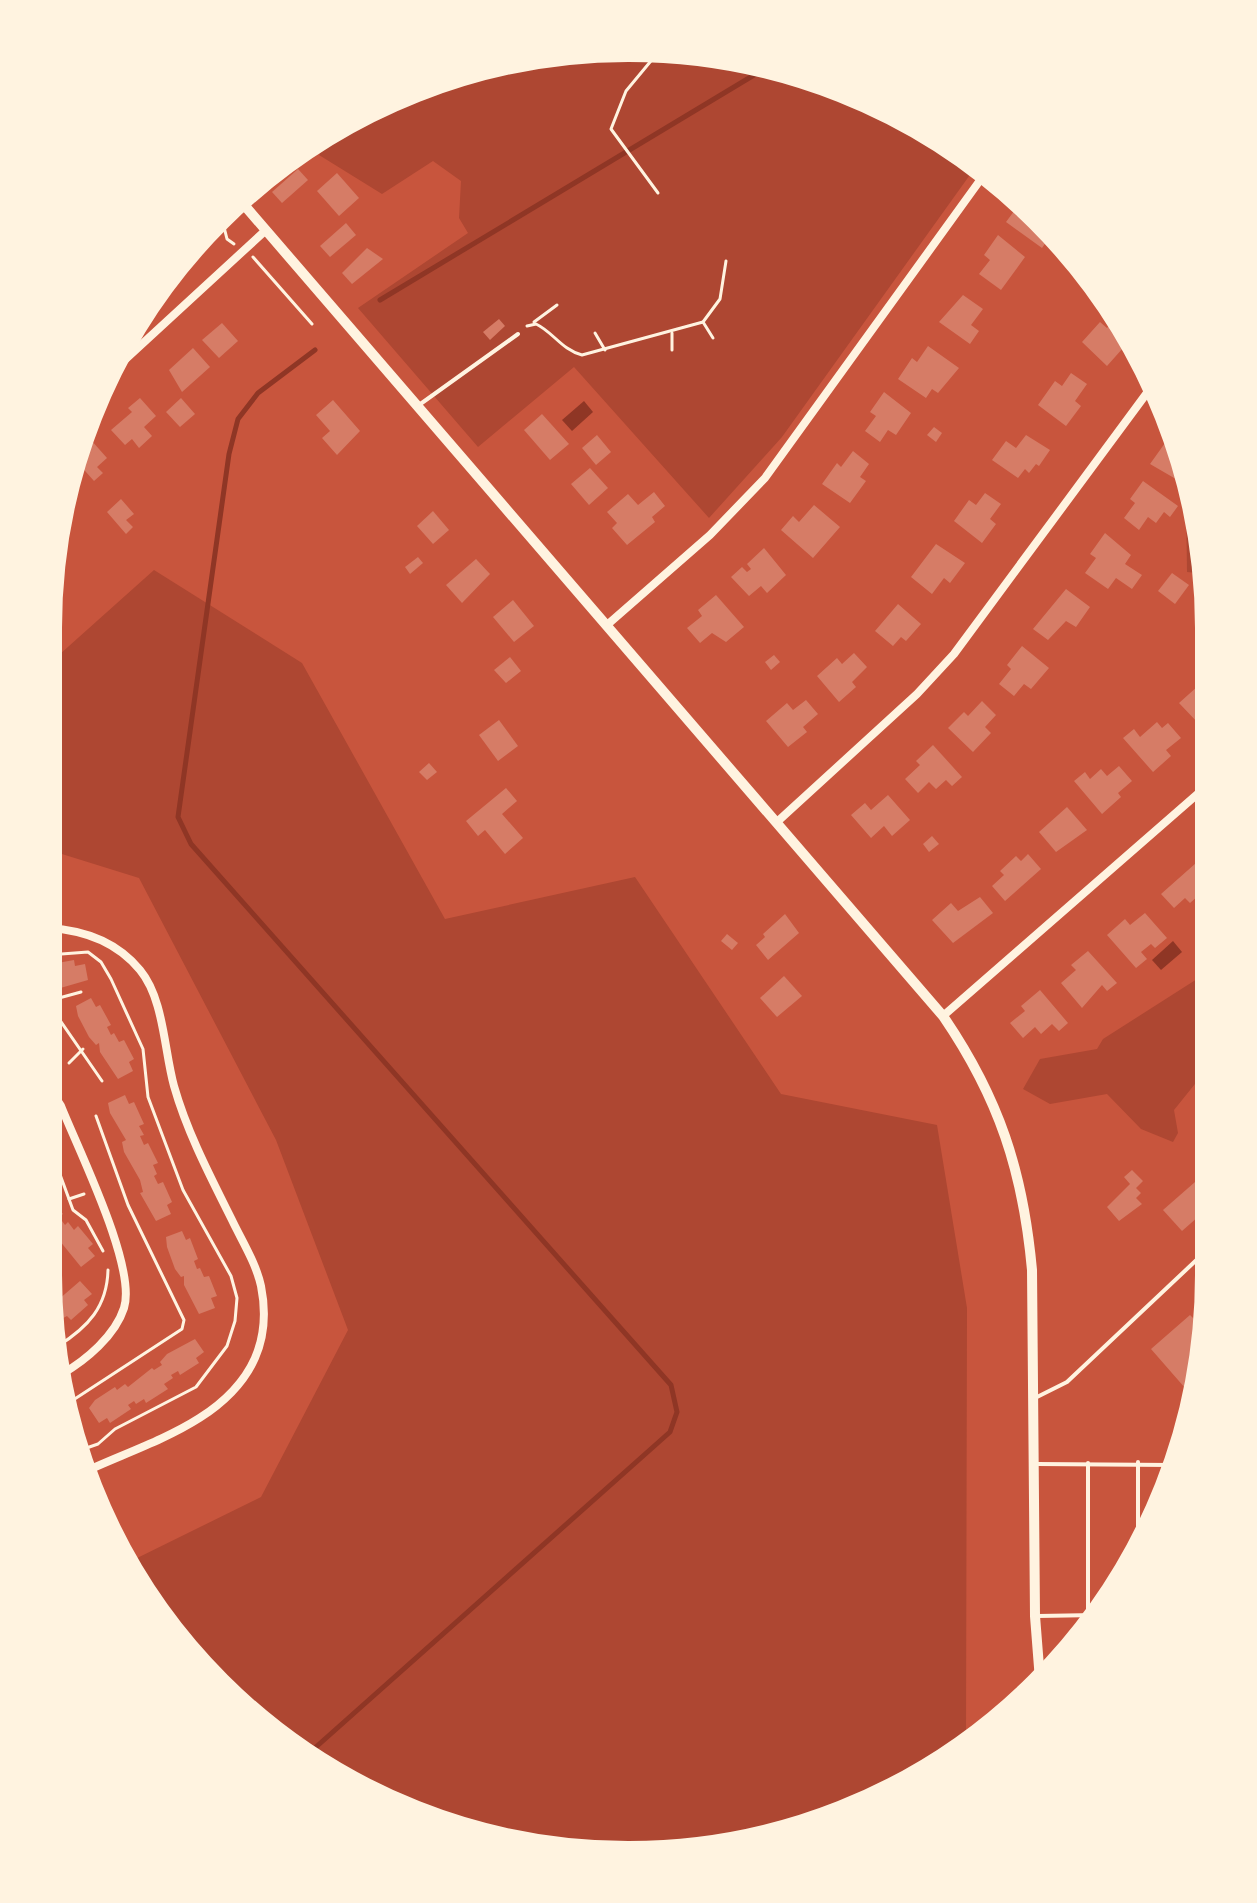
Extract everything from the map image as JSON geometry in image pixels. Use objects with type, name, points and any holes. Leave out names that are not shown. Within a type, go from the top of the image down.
[{"type":"street","points":[[607,625],[710,535],[765,478],[980,181]]},
{"type":"street","points":[[247,208],[943,1016],[982,1076],[1000,1117],[1024,1199],[1032,1270],[1037,1464],[1035,1616],[1039,1667]]},
{"type":"street","points":[[131,354],[266,230]]},
{"type":"street","points":[[777,822],[917,694],[954,654],[1146,394]]},
{"type":"street","points":[[943,1016],[1197,794]]},
{"type":"street","points":[[60,930],[85,934],[115,948],[141,971],[152,990],[175,1087],[194,1141],[250,1256],[261,1284],[264,1310],[263,1335],[257,1355],[237,1389],[200,1418],[94,1467]]},
{"type":"street","points":[[60,1104],[122,1261],[127,1290],[125,1307],[97,1348],[68,1369]]},
{"type":"lane","points":[[417,406],[518,334]]},
{"type":"lane","points":[[1035,1398],[1067,1382],[1197,1259]]},
{"type":"lane","points":[[1138,1462],[1138,1526]]},
{"type":"lane","points":[[1088,1463],[1088,1609]]},
{"type":"lane","points":[[1037,1464],[1164,1464]]},
{"type":"lane","points":[[1035,1616],[1084,1615]]},
{"type":"path","points":[[651,61],[626,91],[611,129],[658,193]]},
{"type":"path","points":[[225,229],[227,239],[257,260],[312,324]]},
{"type":"path","points":[[531,324],[542,326],[575,353],[605,350],[672,333],[703,322],[720,299],[726,261]]},
{"type":"path","points":[[518,334],[557,305]]},
{"type":"path","points":[[703,322],[713,338]]},
{"type":"path","points":[[595,333],[605,350]]},
{"type":"path","points":[[672,333],[672,350]]},
{"type":"path","points":[[60,954],[88,952],[101,962],[111,979],[143,1049],[148,1097],[183,1190],[231,1276],[237,1298],[235,1321],[227,1346],[196,1387],[115,1429],[98,1444],[87,1448]]},
{"type":"path","points":[[60,998],[81,992]]},
{"type":"path","points":[[60,1018],[102,1081]]},
{"type":"path","points":[[69,1063],[83,1049]]},
{"type":"path","points":[[60,1174],[73,1210],[86,1220],[100,1240],[104,1254]]},
{"type":"path","points":[[69,1199],[94,1190]]},
{"type":"path","points":[[64,1342],[85,1327],[99,1309],[108,1288],[108,1268]]},
{"type":"shaded area","points":[[591,61],[666,61],[739,71],[811,90],[846,103],[913,136],[971,174],[782,437],[709,518],[574,367],[478,447],[358,308],[468,233],[459,218],[461,181],[433,161],[382,194],[319,155],[344,136],[411,103],[481,79]]},
{"type":"shaded area","points":[[584,401],[593,412],[572,431],[562,420]]},
{"type":"shaded area","points":[[1186,520],[1194,573],[1187,572]]},
{"type":"shaded area","points":[[154,570],[302,663],[445,919],[635,877],[781,1094],[937,1125],[967,1308],[966,1732],[913,1767],[880,1784],[846,1800],[776,1824],[666,1842],[591,1842],[554,1838],[481,1824],[446,1813],[411,1800],[344,1767],[282,1726],[254,1702],[177,1621],[136,1559],[261,1497],[348,1330],[276,1140],[139,878],[60,853],[60,654]]},
{"type":"shaded area","points":[[1173,941],[1182,952],[1161,970],[1152,960]]},
{"type":"shaded area","points":[[1197,979],[1197,1081],[1174,1110],[1178,1133],[1173,1142],[1141,1129],[1107,1094],[1050,1104],[1023,1089],[1040,1059],[1097,1049],[1103,1039]]},
{"type":"building","points":[[298,169],[308,180],[282,203],[272,192]]},
{"type":"building","points":[[337,173],[359,198],[339,216],[317,191]]},
{"type":"building","points":[[1014,211],[1045,243],[1042,248],[1006,222]]},
{"type":"building","points":[[346,223],[356,235],[330,257],[320,246]]},
{"type":"building","points":[[998,235],[1025,257],[1001,290],[979,274],[990,260],[984,255]]},
{"type":"building","points":[[367,248],[383,259],[352,284],[342,273]]},
{"type":"building","points":[[963,295],[983,309],[971,325],[979,331],[970,344],[939,322]]},
{"type":"building","points":[[499,319],[505,326],[490,340],[483,332]]},
{"type":"building","points":[[1100,322],[1107,328],[1109,326],[1123,348],[1107,366],[1082,342]]},
{"type":"building","points":[[222,323],[238,341],[219,358],[202,340]]},
{"type":"building","points":[[928,346],[959,368],[938,393],[932,389],[926,398],[898,379],[912,358],[917,362]]},
{"type":"building","points":[[193,348],[210,367],[182,392],[169,370]]},
{"type":"building","points":[[1071,373],[1087,384],[1075,401],[1081,406],[1066,426],[1038,405],[1055,381],[1062,386]]},
{"type":"building","points":[[884,392],[911,413],[896,435],[888,430],[880,442],[865,431],[876,416],[870,412]]},
{"type":"building","points":[[140,398],[156,416],[144,427],[152,436],[139,448],[132,439],[125,445],[111,430],[132,412],[128,408]]},
{"type":"building","points":[[181,398],[195,414],[180,427],[166,412]]},
{"type":"building","points":[[333,400],[360,431],[337,455],[322,438],[330,431],[316,415]]},
{"type":"building","points":[[542,414],[569,444],[550,460],[524,430]]},
{"type":"building","points":[[934,427],[942,433],[936,442],[927,435]]},
{"type":"building","points":[[597,435],[611,452],[596,465],[582,448]]},
{"type":"building","points":[[1026,435],[1050,450],[1039,466],[1036,464],[1029,473],[1025,469],[1018,478],[992,460],[1006,441],[1016,448]]},
{"type":"building","points":[[92,441],[107,458],[97,467],[103,473],[94,481],[83,469]]},
{"type":"building","points":[[1165,443],[1167,446],[1178,480],[1150,464]]},
{"type":"building","points":[[853,451],[869,464],[860,477],[866,481],[850,503],[822,484],[837,463],[841,467]]},
{"type":"building","points":[[590,468],[608,488],[589,505],[571,484]]},
{"type":"building","points":[[1143,481],[1178,506],[1170,517],[1164,512],[1156,523],[1148,517],[1139,530],[1124,518],[1135,503],[1130,499]]},
{"type":"building","points":[[654,492],[665,506],[652,517],[655,522],[627,545],[612,528],[617,523],[607,512],[628,494],[638,505]]},
{"type":"building","points":[[985,493],[1001,504],[990,519],[996,524],[982,543],[954,521],[969,500],[976,505]]},
{"type":"building","points":[[121,499],[134,514],[126,520],[133,527],[126,534],[107,512]]},
{"type":"building","points":[[814,505],[840,527],[813,558],[781,530],[793,516],[799,522]]},
{"type":"building","points":[[433,511],[449,530],[433,544],[417,526]]},
{"type":"building","points":[[1105,533],[1131,555],[1125,564],[1142,575],[1132,589],[1116,578],[1108,589],[1085,573],[1096,558],[1090,554]]},
{"type":"building","points":[[936,544],[965,563],[950,583],[944,578],[932,594],[911,577]]},
{"type":"building","points":[[764,548],[786,575],[767,593],[761,586],[749,596],[731,577],[742,567],[747,572],[751,569],[747,564]]},
{"type":"building","points":[[418,557],[423,563],[410,574],[405,567]]},
{"type":"building","points":[[476,559],[490,574],[462,603],[446,585]]},
{"type":"building","points":[[1172,573],[1189,585],[1175,604],[1158,591]]},
{"type":"building","points":[[1066,589],[1090,607],[1076,627],[1066,621],[1048,640],[1033,629]]},
{"type":"building","points":[[716,595],[744,627],[726,642],[712,633],[700,643],[687,628],[702,616],[698,610]]},
{"type":"building","points":[[513,600],[534,626],[514,642],[493,617]]},
{"type":"building","points":[[898,604],[921,624],[906,641],[901,637],[893,646],[875,631]]},
{"type":"building","points":[[1022,646],[1049,668],[1031,689],[1024,684],[1014,696],[999,684],[1011,669],[1007,665]]},
{"type":"building","points":[[854,653],[867,667],[852,682],[856,687],[839,702],[817,676],[837,658],[842,664]]},
{"type":"building","points":[[774,655],[780,662],[771,670],[765,662]]},
{"type":"building","points":[[510,657],[521,671],[506,683],[494,670]]},
{"type":"building","points":[[1197,687],[1197,722],[1179,703]]},
{"type":"building","points":[[806,700],[818,714],[803,727],[807,732],[788,747],[766,721],[787,703],[793,710]]},
{"type":"building","points":[[982,701],[996,715],[985,727],[991,733],[973,752],[948,728],[964,712],[968,716]]},
{"type":"building","points":[[499,720],[518,746],[498,761],[479,735]]},
{"type":"building","points":[[1157,722],[1162,728],[1168,723],[1181,738],[1166,750],[1171,756],[1153,772],[1123,738],[1134,729],[1140,737]]},
{"type":"building","points":[[933,745],[962,777],[952,786],[946,780],[936,789],[929,782],[918,793],[905,779],[920,765],[916,761]]},
{"type":"building","points":[[429,763],[437,772],[427,780],[419,772]]},
{"type":"building","points":[[1119,766],[1132,781],[1118,793],[1121,797],[1102,814],[1074,781],[1085,772],[1090,779],[1101,769],[1107,776]]},
{"type":"building","points":[[506,788],[517,801],[502,814],[523,838],[505,854],[485,830],[478,836],[466,821]]},
{"type":"building","points":[[888,795],[910,820],[892,836],[884,826],[871,838],[851,815],[865,803],[871,810]]},
{"type":"building","points":[[1067,807],[1087,830],[1056,852],[1039,832]]},
{"type":"building","points":[[932,836],[939,844],[929,852],[923,844]]},
{"type":"building","points":[[1028,854],[1041,869],[1005,901],[992,886],[1004,875],[1000,871],[1016,856],[1021,861]]},
{"type":"building","points":[[1197,864],[1197,897],[1190,903],[1185,898],[1174,908],[1161,894]]},
{"type":"building","points":[[980,897],[993,913],[953,943],[932,920],[951,903],[958,911]]},
{"type":"building","points":[[1145,913],[1167,938],[1155,948],[1151,944],[1141,952],[1147,959],[1136,968],[1107,935],[1125,919],[1130,925]]},
{"type":"building","points":[[785,914],[799,933],[768,960],[756,945],[765,937],[763,934]]},
{"type":"building","points":[[727,934],[738,943],[732,950],[721,941]]},
{"type":"building","points":[[1088,951],[1117,983],[1107,991],[1102,985],[1082,1008],[1061,983],[1076,970],[1071,965]]},
{"type":"building","points":[[74,960],[75,966],[85,964],[88,980],[60,988],[60,963]]},
{"type":"building","points":[[784,976],[802,996],[777,1017],[760,998]]},
{"type":"building","points":[[1040,990],[1068,1023],[1059,1031],[1052,1024],[1041,1034],[1035,1027],[1023,1038],[1010,1023],[1025,1011],[1021,1006]]},
{"type":"building","points":[[91,998],[96,1007],[100,1005],[111,1025],[107,1027],[111,1035],[114,1033],[119,1042],[124,1040],[134,1059],[129,1062],[133,1071],[118,1079],[100,1052],[99,1043],[96,1045],[89,1037],[78,1016],[76,1006]]},
{"type":"building","points":[[125,1095],[129,1104],[134,1102],[144,1124],[139,1126],[144,1135],[140,1136],[144,1145],[148,1143],[158,1163],[153,1165],[157,1174],[154,1176],[158,1184],[163,1182],[172,1202],[167,1205],[171,1214],[156,1221],[140,1193],[143,1192],[140,1180],[124,1152],[122,1142],[126,1140],[110,1113],[108,1103]]},
{"type":"building","points":[[1132,1170],[1143,1181],[1136,1188],[1141,1193],[1136,1198],[1142,1204],[1119,1221],[1107,1207],[1130,1184],[1124,1177]]},
{"type":"building","points":[[1197,1180],[1197,1218],[1182,1231],[1163,1210]]},
{"type":"building","points":[[60,1218],[74,1230],[78,1226],[93,1244],[88,1248],[95,1256],[81,1267],[60,1241]]},
{"type":"building","points":[[182,1231],[186,1240],[190,1238],[198,1259],[194,1261],[197,1269],[200,1268],[204,1277],[209,1276],[217,1296],[211,1298],[215,1308],[199,1314],[184,1285],[184,1276],[181,1277],[175,1269],[167,1247],[166,1237]]},
{"type":"building","points":[[80,1281],[92,1294],[84,1300],[88,1305],[71,1320],[67,1316],[62,1319],[61,1298]]},
{"type":"building","points":[[1190,1315],[1194,1319],[1185,1388],[1151,1349]]},
{"type":"building","points":[[195,1339],[204,1352],[196,1358],[199,1363],[180,1375],[178,1371],[171,1375],[173,1378],[164,1384],[168,1389],[146,1403],[144,1399],[136,1404],[134,1401],[128,1405],[131,1409],[110,1423],[107,1418],[99,1423],[89,1408],[95,1400],[115,1387],[117,1390],[125,1384],[128,1387],[152,1368],[154,1370],[162,1365],[160,1362],[167,1354]]},
{"type":"waterway","points":[[380,300],[755,74]]},
{"type":"waterway","points":[[315,350],[258,393],[238,419],[229,454],[178,817],[191,844],[671,1385],[677,1412],[670,1432],[315,1748]]}]
